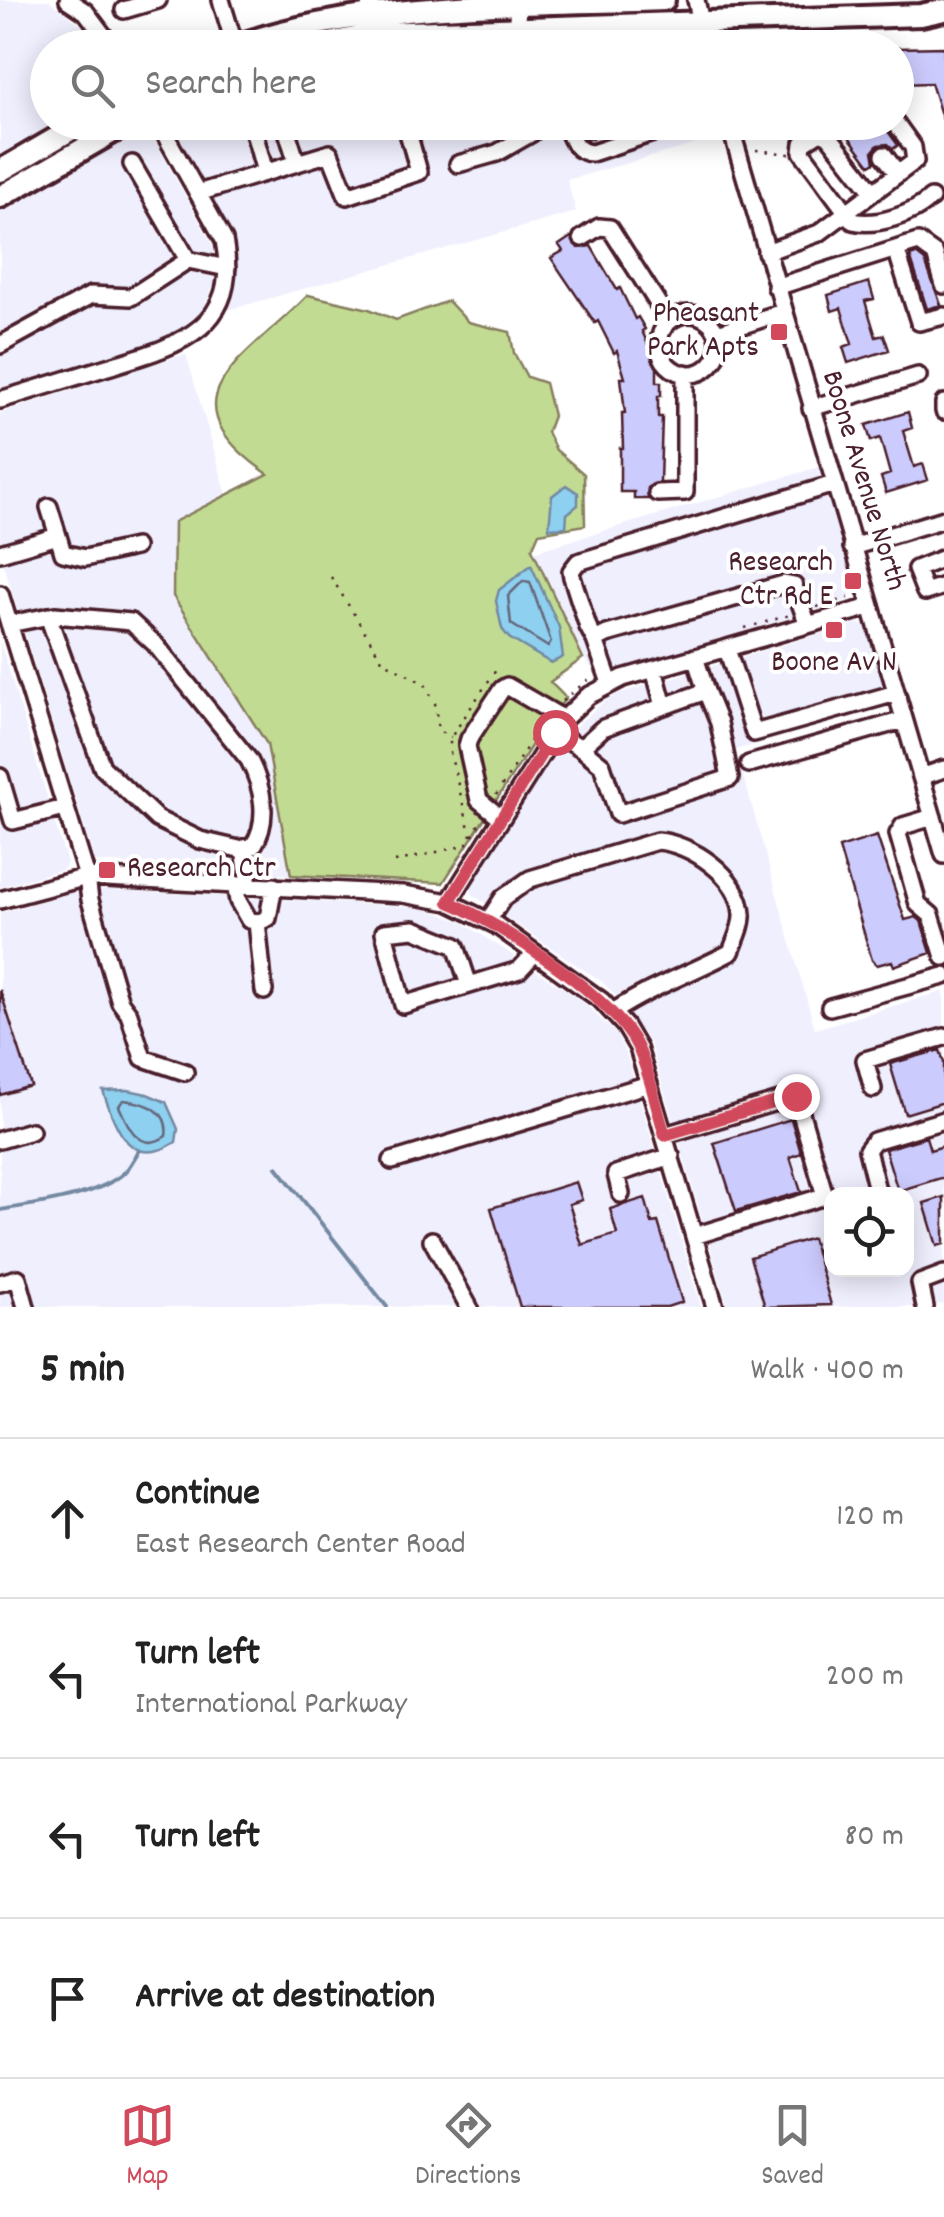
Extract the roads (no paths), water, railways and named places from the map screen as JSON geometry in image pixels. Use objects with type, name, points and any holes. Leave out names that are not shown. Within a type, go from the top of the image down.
[{"type":"main road","points":[[376,24],[519,3],[664,0]]},
{"type":"main road","points":[[936,0],[944,2]]},
{"type":"main road","points":[[608,30],[700,22],[921,15],[944,10]]},
{"type":"main road","points":[[288,30],[304,25],[376,24],[436,30]]},
{"type":"main road","points":[[0,172],[54,140]]},
{"type":"main road","points":[[0,197],[99,140]]},
{"type":"street","points":[[68,0],[86,12],[100,30]]},
{"type":"street","points":[[124,10],[158,0]]},
{"type":"street","points":[[221,0],[229,30]]},
{"type":"street","points":[[696,0],[702,30]]},
{"type":"street","points":[[517,30],[519,3]]},
{"type":"street","points":[[0,400],[183,342],[211,316],[221,298],[227,268],[224,240],[168,140]]},
{"type":"street","points":[[256,140],[266,172]]},
{"type":"street","points":[[289,140],[296,163]]},
{"type":"street","points":[[198,193],[330,154],[348,196],[419,172],[410,140]]},
{"type":"street","points":[[458,164],[498,154],[521,140]]},
{"type":"street","points":[[572,140],[582,152],[630,140]]},
{"type":"street","name":"Boone Avenue North","points":[[735,140],[944,855]]},
{"type":"street","points":[[805,140],[802,152],[853,222],[871,223],[916,209],[931,198]]},
{"type":"street","points":[[832,140],[874,192]]},
{"type":"street","points":[[766,252],[820,233],[898,174],[914,161],[914,147],[909,140]]},
{"type":"street","points":[[884,155],[898,174]]},
{"type":"street","points":[[132,164],[188,260]]},
{"type":"street","points":[[582,238],[599,227],[610,228],[669,321]]},
{"type":"street","points":[[776,286],[918,242],[935,254],[944,286]]},
{"type":"street","points":[[896,249],[919,322],[944,316]]},
{"type":"street","points":[[0,345],[91,295],[131,297],[188,260],[227,268]]},
{"type":"street","points":[[718,333],[784,312]]},
{"type":"street","points":[[686,314],[705,318],[718,333],[720,343],[714,362],[698,373],[670,367],[660,350],[662,330],[669,321],[686,314]]},
{"type":"street","points":[[657,493],[685,492],[685,373]]},
{"type":"street","points":[[811,408],[918,376]]},
{"type":"street","points":[[944,403],[944,411]]},
{"type":"street","points":[[607,677],[572,577],[571,571],[578,562],[834,484]]},
{"type":"street","points":[[49,507],[63,553],[85,558],[135,546]]},
{"type":"street","points":[[852,547],[944,519]]},
{"type":"street","points":[[0,554],[58,536]]},
{"type":"street","points":[[944,558],[916,569],[925,592],[944,586]]},
{"type":"street","points":[[596,640],[784,584],[794,586],[805,618]]},
{"type":"street","points":[[0,594],[9,624],[8,646],[87,877],[120,1002],[129,1014],[143,1058],[185,1072]]},
{"type":"street","points":[[449,902],[494,813],[557,721],[607,677],[695,658],[805,618],[870,607]]},
{"type":"street","points":[[9,624],[48,616],[131,622],[155,644],[258,776],[264,829],[253,846],[200,840],[157,819],[102,767],[48,616]]},
{"type":"street","points":[[727,648],[754,733],[896,693]]},
{"type":"street","points":[[494,813],[477,794],[466,746],[508,686],[557,721],[602,766],[618,814],[730,778],[719,724],[695,658]]},
{"type":"street","points":[[654,669],[664,706]]},
{"type":"street","points":[[582,748],[603,728],[706,691]]},
{"type":"street","points":[[749,764],[904,720]]},
{"type":"street","points":[[920,777],[944,768]]},
{"type":"street","points":[[0,777],[12,820],[65,808]]},
{"type":"street","points":[[933,817],[903,826],[898,834],[918,904],[931,914],[944,957]]},
{"type":"street","points":[[488,920],[503,898],[530,879],[657,842],[676,842],[714,868],[734,888],[742,915],[731,952],[691,974],[642,992],[613,1012]]},
{"type":"street","points":[[244,848],[242,912],[249,920],[268,918],[274,886]]},
{"type":"street","points":[[0,900],[87,877],[403,894],[449,902],[488,920],[613,1012],[638,1048],[715,1307]]},
{"type":"street","points":[[258,922],[264,991]]},
{"type":"street","points":[[469,985],[456,946],[414,929],[384,932],[402,1005],[469,985],[519,970],[535,954]]},
{"type":"street","points":[[830,1007],[944,976]]},
{"type":"street","points":[[873,1088],[865,1060],[944,1037]]},
{"type":"street","points":[[392,1161],[650,1084]]},
{"type":"street","points":[[665,1135],[796,1096],[826,1196],[694,1236]]},
{"type":"street","points":[[876,1187],[867,1150],[874,1141],[944,1120]]},
{"type":"street","points":[[0,1140],[31,1131]]},
{"type":"street","points":[[621,1194],[616,1174],[671,1156]]},
{"type":"street","points":[[432,1240],[468,1307]]},
{"type":"street","points":[[925,1307],[920,1283],[944,1274]]},
{"type":"street","points":[[0,1283],[18,1278],[26,1307]]},
{"type":"water","points":[[566,485],[578,493],[578,505],[567,514],[566,527],[549,528],[552,496]]},
{"type":"water","points":[[531,565],[559,627],[563,657],[551,663],[509,638],[502,629],[496,601],[499,590]]},
{"type":"water","points":[[128,1090],[166,1102],[178,1129],[176,1142],[147,1152],[127,1142],[103,1091]]},
{"type":"waterway","points":[[0,1210],[99,1188],[125,1172],[139,1151]]},
{"type":"waterway","points":[[277,1167],[387,1307]]},
{"type":"place","name":"Pheasant Park Apts","points":[[779,332]]},
{"type":"place","name":"Research Ctr Rd E","points":[[853,581]]},
{"type":"place","name":"Boone Av N","points":[[834,630]]},
{"type":"place","name":"Research Ctr","points":[[107,870]]}]
